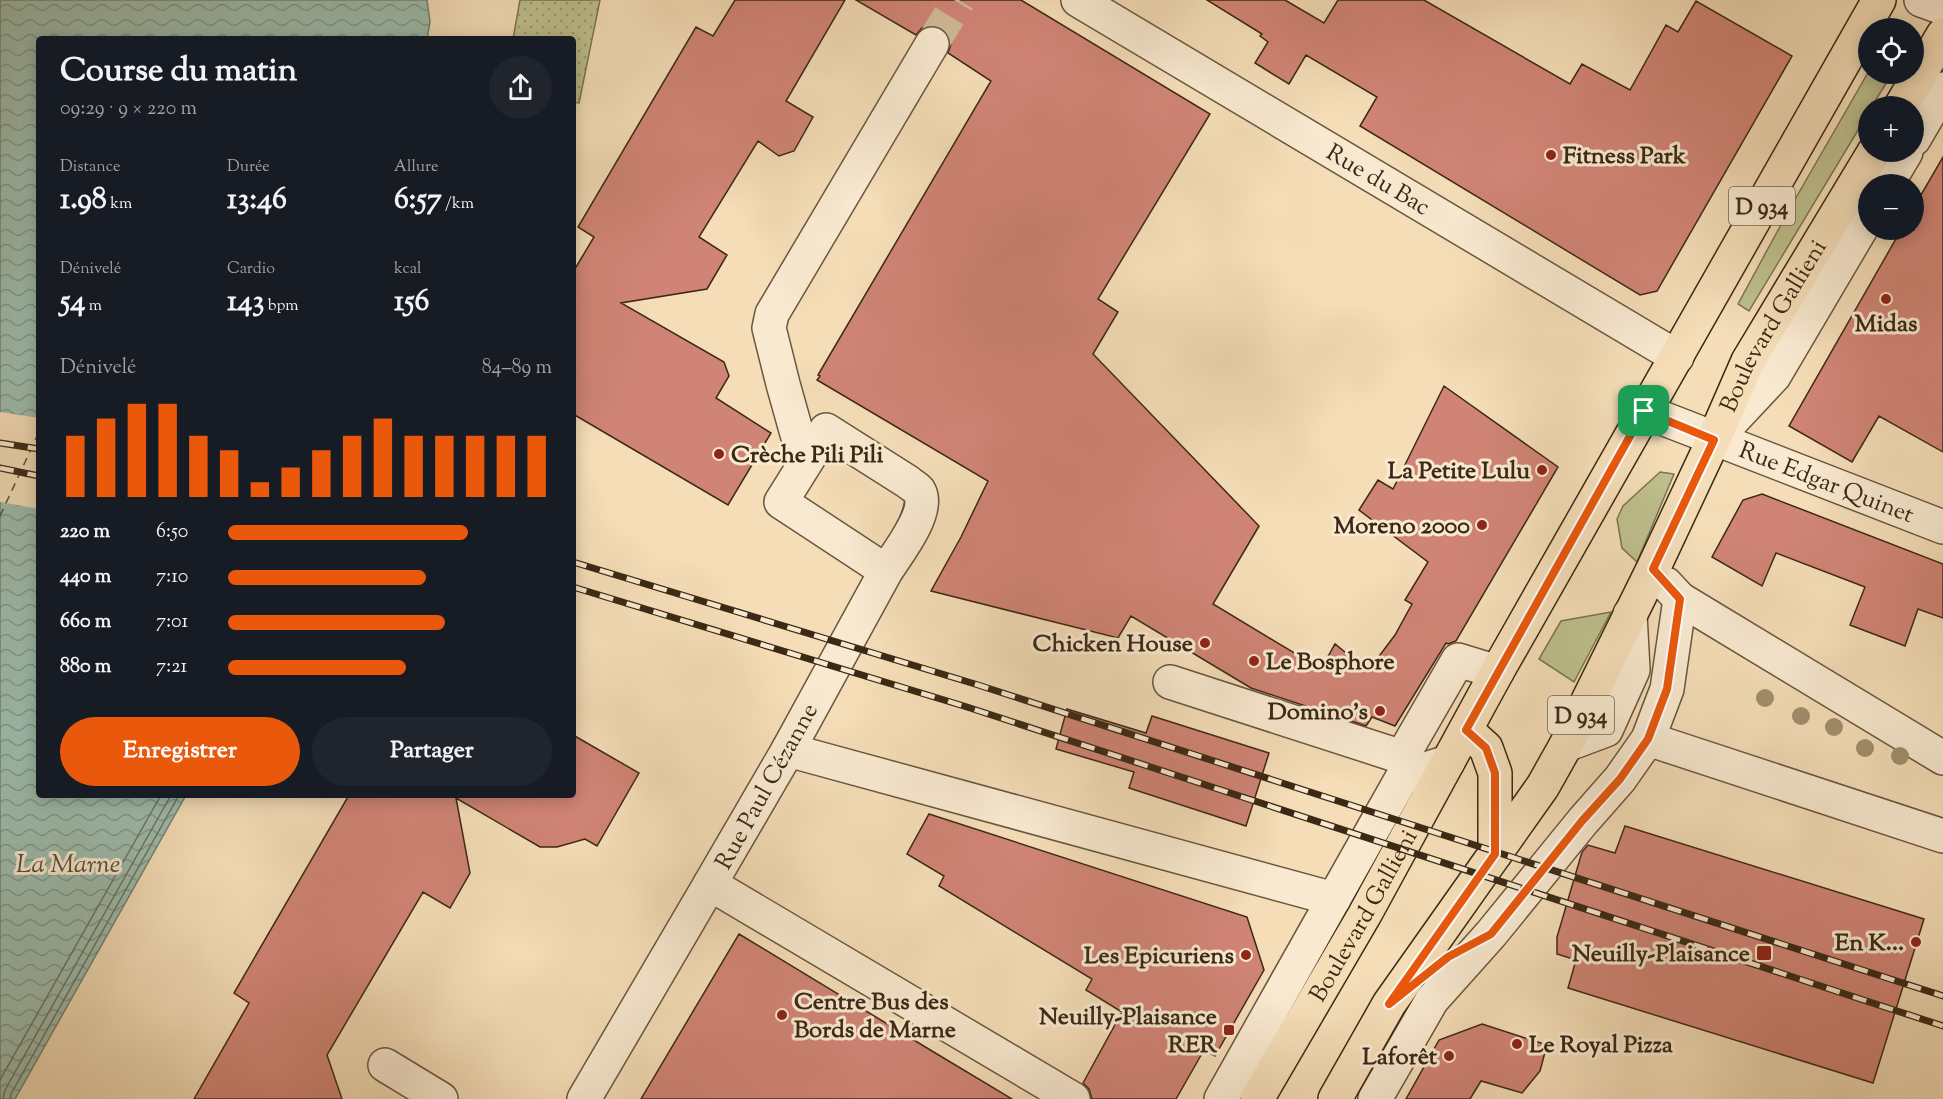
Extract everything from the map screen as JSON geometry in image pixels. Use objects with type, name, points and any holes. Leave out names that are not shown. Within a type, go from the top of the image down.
[{"type":"main road","name":"Boulevard Gallieni","points":[[1257,1099],[1365,914],[1497,672],[1879,0]]},
{"type":"main road","points":[[1907,96],[1943,35]]},
{"type":"main road","name":"Boulevard Gallieni","points":[[1335,1099],[1389,1004],[1542,786],[1566,745],[1653,569],[1714,440],[1748,361],[1868,162]]},
{"type":"main road","points":[[1466,730],[1486,748],[1495,773],[1495,854]]},
{"type":"street","name":"Rue du Bac","points":[[1078,0],[1677,357]]},
{"type":"street","points":[[1921,0],[1943,8]]},
{"type":"street","points":[[886,571],[781,502],[816,446],[797,434],[770,328],[772,314],[932,44]]},
{"type":"street","points":[[1924,122],[1943,89]]},
{"type":"street","points":[[1714,440],[1774,376],[1858,234]]},
{"type":"street","name":"Rue Edgar Quinet","points":[[1644,411],[1943,527]]},
{"type":"street","name":"Rue Paul Cézanne","points":[[816,446],[826,430],[908,482],[919,491],[921,500],[916,525],[886,571],[788,750],[710,884],[1073,1099]]},
{"type":"street","points":[[1653,569],[1680,599],[1943,758]]},
{"type":"street","points":[[1375,1099],[1432,1000],[1491,934],[1582,821],[1620,779],[1648,739],[1667,689],[1680,599]]},
{"type":"street","points":[[1170,682],[1402,757],[1458,660],[1497,672]]},
{"type":"street","points":[[1648,739],[1943,836]]},
{"type":"street","points":[[788,750],[1334,899]]},
{"type":"street","points":[[1221,1099],[1403,776],[1448,762]]},
{"type":"street","points":[[584,1099],[710,884]]},
{"type":"street","points":[[1389,1004],[1448,957],[1491,934]]},
{"type":"street","points":[[385,1065],[441,1099]]},
{"type":"green space","points":[[520,0],[600,0],[579,103],[576,102],[576,36],[514,36]]},
{"type":"green space","points":[[1862,84],[1886,84],[1878,96],[1858,96],[1858,130],[1749,311],[1738,304]]},
{"type":"green space","points":[[1660,472],[1674,474],[1637,562],[1622,548],[1617,519],[1623,506]]},
{"type":"green space","points":[[1611,612],[1574,682],[1539,659],[1561,621]]},
{"type":"water","name":"La Marne","points":[[0,0],[427,0],[430,22],[428,36],[36,36],[36,798],[184,798],[15,1099],[0,1099]]},
{"type":"pier","points":[[0,412],[36,418],[36,508],[0,502]]},
{"type":"building","points":[[735,0],[845,0],[786,101],[813,117],[794,151],[779,156],[758,141],[699,237],[727,255],[707,289],[621,303],[724,362],[729,376],[716,398],[771,433],[728,505],[576,416],[576,267],[594,237],[578,227],[696,27],[713,36]]},
{"type":"building","points":[[856,0],[1021,0],[1210,114],[1098,299],[1118,312],[1093,354],[1259,526],[1213,604],[1321,669],[1335,644],[1368,671],[1395,635],[1412,604],[1405,600],[1428,562],[1359,510],[1378,480],[1393,489],[1444,386],[1558,467],[1456,641],[1446,643],[1395,726],[1372,717],[1366,726],[1251,688],[1131,616],[1118,638],[931,591],[988,481],[817,380],[991,81],[948,53],[951,44],[948,34],[942,28],[932,25],[922,28],[916,35]]},
{"type":"building","name":"Fitness Park","points":[[1207,0],[1285,0],[1324,23],[1338,0],[1424,0],[1570,84],[1582,64],[1630,90],[1666,25],[1678,32],[1696,1],[1792,56],[1657,291],[1640,295],[1360,126],[1377,97],[1306,55],[1289,84],[1255,63],[1268,42],[1260,36],[1262,34]]},
{"type":"building","points":[[1943,157],[1943,452],[1879,416],[1852,462],[1789,426],[1895,240],[1924,240],[1924,190]]},
{"type":"building","points":[[1762,494],[1943,564],[1943,618],[1918,609],[1905,646],[1850,625],[1865,587],[1776,553],[1762,586],[1712,557],[1743,500]]},
{"type":"building","points":[[1067,709],[1146,733],[1152,716],[1269,753],[1246,826],[1129,788],[1134,772],[1056,749]]},
{"type":"building","points":[[576,737],[639,773],[597,846],[585,839],[557,847],[540,847],[456,798],[576,798]]},
{"type":"building","points":[[347,798],[456,798],[470,873],[450,908],[423,892],[327,1055],[342,1099],[194,1099],[249,1003],[234,993]]},
{"type":"building","points":[[929,814],[1247,917],[1264,970],[1215,1056],[1204,1050],[1176,1099],[1092,1099],[1089,1089],[1083,1083],[1122,1012],[1086,990],[1092,979],[939,886],[944,876],[907,854]]},
{"type":"building","name":"Neuilly-Plaisance","points":[[1625,826],[1924,919],[1873,1083],[1568,988],[1576,960],[1557,954],[1557,937],[1582,852],[1588,845],[1615,853]]},
{"type":"building","name":"Centre Bus des Bords de Marne","points":[[739,934],[932,1051],[1012,1099],[641,1099]]},
{"type":"building","points":[[1482,1024],[1547,1045],[1540,1071],[1522,1093],[1481,1081],[1470,1099],[1406,1099],[1439,1040]]},
{"type":"ferry route","points":[[0,516],[36,438]]},
{"type":"tunnel","points":[[932,44],[959,0]]},
{"type":"railway","points":[[0,443],[36,449]]},
{"type":"railway","points":[[0,468],[36,475]]},
{"type":"railway","points":[[576,563],[975,684],[1943,996]]},
{"type":"railway","points":[[576,588],[967,707],[1943,1026]]},
{"type":"place","name":"Fitness Park","points":[[1551,155]]},
{"type":"place","name":"Midas","points":[[1886,299]]},
{"type":"place","name":"Crèche Pili Pili","points":[[719,454]]},
{"type":"place","name":"La Petite Lulu","points":[[1542,470]]},
{"type":"place","name":"Moreno 2000","points":[[1482,525]]},
{"type":"place","name":"Chicken House","points":[[1205,643]]},
{"type":"place","name":"Le Bosphore","points":[[1254,661]]},
{"type":"place","name":"Domino's","points":[[1380,711]]},
{"type":"place","name":"En K...","points":[[1916,942]]},
{"type":"place","name":"Neuilly-Plaisance","points":[[1764,953]]},
{"type":"place","name":"Les Epicuriens","points":[[1246,955]]},
{"type":"place","name":"Centre Bus des Bords de Marne","points":[[782,1015]]},
{"type":"place","name":"Neuilly-Plaisance RER","points":[[1229,1030]]},
{"type":"place","name":"Le Royal Pizza","points":[[1517,1044]]},
{"type":"place","name":"Laforêt","points":[[1449,1056]]},
{"type":"route","points":[[1644,411],[1714,440],[1653,569],[1680,599],[1667,689],[1648,739],[1620,779],[1582,821],[1491,934],[1448,957],[1389,1004],[1495,854],[1495,773],[1486,748],[1466,730],[1644,411]]}]
